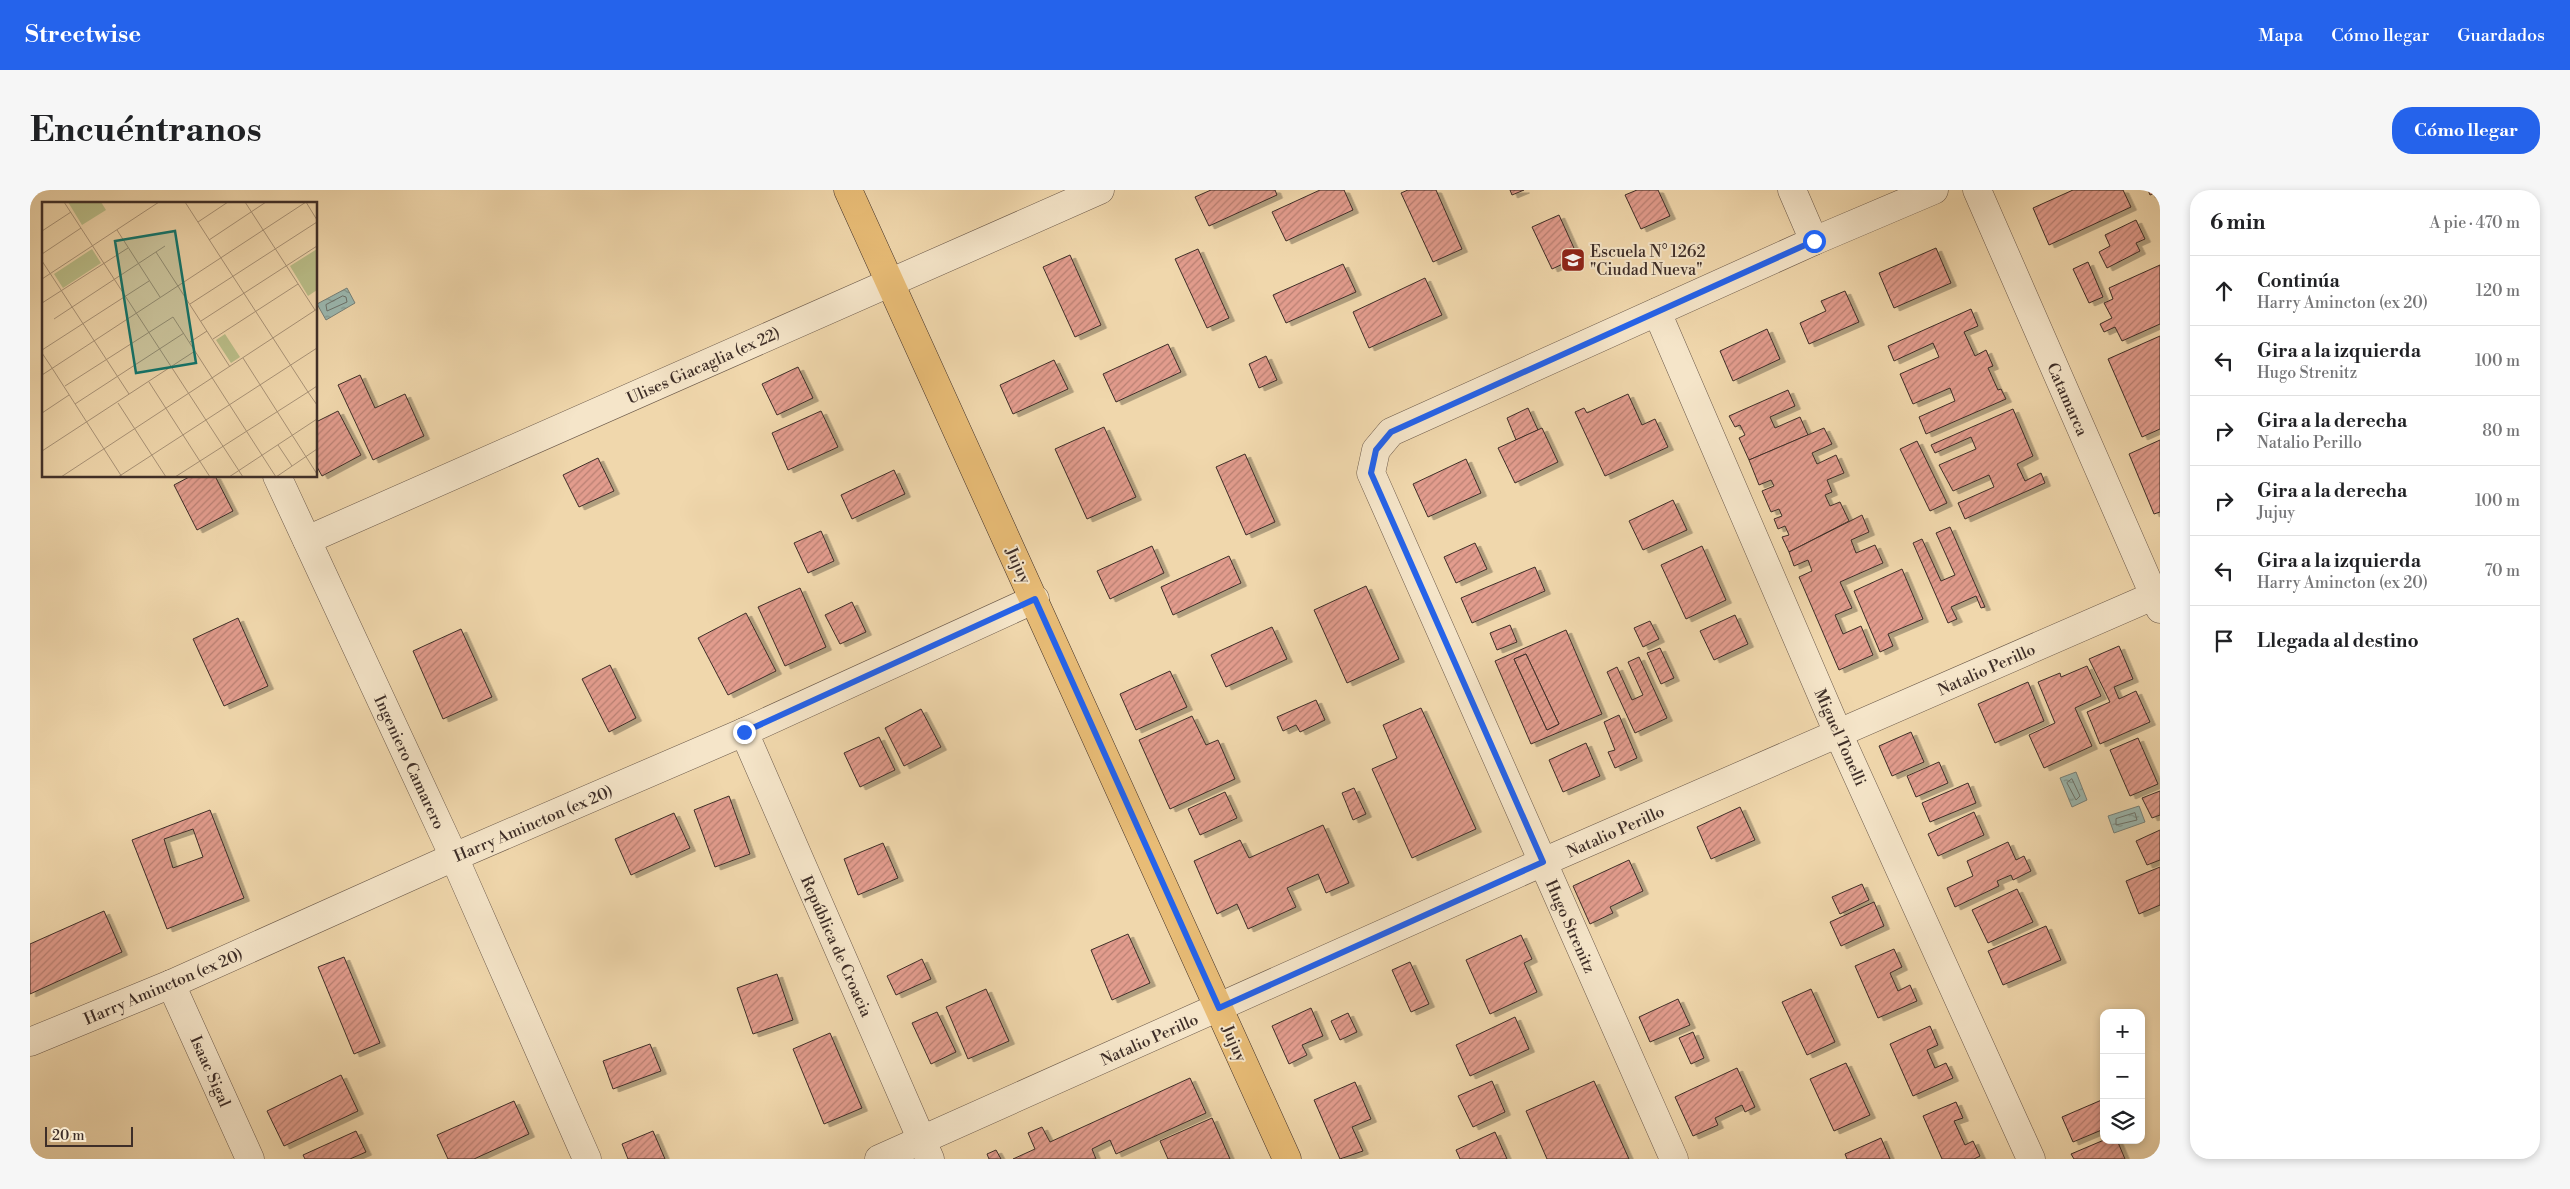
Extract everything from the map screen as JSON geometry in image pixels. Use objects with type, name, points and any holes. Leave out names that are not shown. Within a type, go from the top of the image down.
[{"type":"main road","name":"Jujuy","points":[[848,190],[1035,599],[1287,1159]]},
{"type":"street","name":"Ulises Giacaglia (ex 22)","points":[[306,540],[1100,190]]},
{"type":"street","points":[[1792,190],[1814,241]]},
{"type":"street","points":[[1657,312],[1814,241],[1934,190]]},
{"type":"street","name":"Catamarca","points":[[1977,190],[2158,599]]},
{"type":"street","name":"Hugo Strenitz","points":[[1657,312],[1391,432],[1376,450],[1371,473],[1674,1159]]},
{"type":"street","name":"Miguel Tonelli","points":[[1657,312],[1838,733],[2031,1159]]},
{"type":"street","name":"Ingeniero Camarero","points":[[278,478],[454,856],[586,1159]]},
{"type":"street","name":"Harry Amincton (ex 20)","points":[[30,1042],[171,984],[454,856],[744,732],[1035,599]]},
{"type":"street","name":"Natalio Perillo","points":[[880,1159],[926,1150],[1219,1008],[1543,862],[1838,733],[2158,599]]},
{"type":"street","name":"República de Croacia","points":[[744,732],[926,1150]]},
{"type":"street","name":"Isaac Sigal","points":[[171,984],[250,1159]]},
{"type":"water","points":[[347,288],[355,303],[326,320],[318,303]]},
{"type":"water","points":[[2076,772],[2087,800],[2072,807],[2060,778]]},
{"type":"water","points":[[2139,806],[2145,822],[2114,833],[2108,816]]},
{"type":"building","points":[[1211,190],[1275,190],[1277,195],[1209,226],[1195,197]]},
{"type":"building","points":[[1320,190],[1344,190],[1353,210],[1286,241],[1272,212]]},
{"type":"building","points":[[1408,190],[1436,190],[1462,249],[1433,262],[1401,193]]},
{"type":"building","points":[[1510,190],[1524,190],[1512,195]]},
{"type":"building","points":[[1637,190],[1658,190],[1670,216],[1641,229],[1625,195]]},
{"type":"building","points":[[2073,190],[2123,190],[2131,207],[2049,245],[2033,208]]},
{"type":"building","points":[[2148,190],[2160,190],[2160,191],[2150,195]]},
{"type":"building","points":[[1559,215],[1578,257],[1552,269],[1532,227]]},
{"type":"building","points":[[2136,220],[2145,239],[2136,243],[2140,251],[2107,268],[2099,252],[2110,246],[2105,235]]},
{"type":"building","points":[[1936,248],[1951,283],[1894,308],[1879,273]]},
{"type":"building","points":[[1198,249],[1229,318],[1207,328],[1175,259]]},
{"type":"building","points":[[1070,255],[1101,325],[1075,337],[1043,267]]},
{"type":"building","points":[[2088,262],[2103,297],[2089,303],[2073,269]]},
{"type":"building","points":[[1343,264],[1356,292],[1286,323],[1273,295]]},
{"type":"building","points":[[2160,265],[2160,324],[2122,341],[2115,327],[2104,332],[2100,324],[2112,318],[2104,303],[2113,299],[2109,288]]},
{"type":"building","points":[[1425,278],[1442,315],[1369,348],[1353,312]]},
{"type":"building","points":[[1845,291],[1859,322],[1809,344],[1800,323],[1826,311],[1821,301]]},
{"type":"building","points":[[1971,309],[1978,326],[1964,332],[1975,356],[1986,350],[1993,366],[1988,368],[1998,390],[2001,389],[2006,399],[1926,434],[1919,417],[1955,401],[1950,388],[1913,404],[1900,374],[1939,357],[1933,343],[1894,361],[1888,346]]},
{"type":"building","points":[[1767,329],[1780,359],[1733,381],[1720,351]]},
{"type":"building","points":[[2160,336],[2160,429],[2142,437],[2108,359]]},
{"type":"building","points":[[1168,344],[1181,372],[1116,402],[1103,374]]},
{"type":"building","points":[[1266,356],[1277,380],[1259,388],[1249,364]]},
{"type":"building","points":[[1054,360],[1068,389],[1013,414],[1000,385]]},
{"type":"building","points":[[798,367],[813,398],[777,415],[762,384]]},
{"type":"building","points":[[360,375],[375,408],[405,394],[424,436],[373,460],[338,385]]},
{"type":"building","points":[[1788,390],[1795,406],[1770,417],[1775,428],[1800,417],[1808,435],[1749,460],[1739,438],[1745,435],[1740,425],[1735,427],[1729,416]]},
{"type":"building","points":[[1628,394],[1642,425],[1655,419],[1668,447],[1605,476],[1575,412],[1584,408],[1587,413]]},
{"type":"building","points":[[1528,408],[1538,430],[1516,440],[1507,418]]},
{"type":"building","points":[[2013,409],[2033,456],[2017,464],[2025,481],[2041,473],[2045,483],[1965,519],[1958,503],[1994,487],[1989,475],[1953,491],[1939,465],[1976,449],[1971,437],[1935,453],[1931,445]]},
{"type":"building","points":[[338,411],[361,455],[322,476],[318,469],[318,421]]},
{"type":"building","points":[[821,411],[838,447],[788,470],[772,433]]},
{"type":"building","points":[[1104,427],[1136,497],[1087,519],[1055,449]]},
{"type":"building","points":[[1542,428],[1558,462],[1515,483],[1498,448]]},
{"type":"building","points":[[1824,428],[1832,444],[1812,453],[1817,464],[1836,455],[1844,473],[1827,480],[1832,492],[1825,495],[1830,506],[1840,502],[1849,521],[1789,552],[1782,537],[1789,535],[1785,526],[1778,529],[1774,519],[1782,516],[1779,509],[1771,512],[1762,491],[1774,486],[1771,480],[1759,485],[1749,460]]},
{"type":"building","points":[[2160,440],[2160,512],[2154,514],[2129,454]]},
{"type":"building","points":[[1917,441],[1947,503],[1930,511],[1900,449]]},
{"type":"building","points":[[1245,454],[1275,522],[1246,535],[1216,467]]},
{"type":"building","points":[[598,458],[614,491],[579,507],[563,475]]},
{"type":"building","points":[[1466,459],[1481,493],[1428,517],[1413,484]]},
{"type":"building","points":[[894,470],[905,494],[852,519],[841,495]]},
{"type":"building","points":[[187,478],[216,478],[233,511],[197,530],[174,485]]},
{"type":"building","points":[[1673,500],[1687,530],[1643,550],[1629,521]]},
{"type":"building","points":[[1862,515],[1869,532],[1851,540],[1856,553],[1875,545],[1883,563],[1840,582],[1852,608],[1835,615],[1843,634],[1861,626],[1873,655],[1839,670],[1799,577],[1812,571],[1808,560],[1794,566],[1789,552]]},
{"type":"building","points":[[1950,527],[1985,607],[1981,608],[1976,596],[1951,607],[1957,619],[1948,623],[1913,543],[1922,539],[1941,581],[1955,575],[1936,533]]},
{"type":"building","points":[[821,531],[834,561],[808,573],[794,543]]},
{"type":"building","points":[[1475,543],[1487,569],[1456,583],[1444,557]]},
{"type":"building","points":[[1152,546],[1164,573],[1110,599],[1097,571]]},
{"type":"building","points":[[1702,546],[1726,600],[1686,619],[1661,565]]},
{"type":"building","points":[[1229,556],[1241,583],[1173,615],[1161,587]]},
{"type":"building","points":[[1535,567],[1545,591],[1472,623],[1461,598]]},
{"type":"building","points":[[1902,569],[1923,619],[1888,634],[1893,646],[1880,652],[1854,591]]},
{"type":"building","points":[[1366,586],[1399,659],[1347,683],[1314,610]]},
{"type":"building","points":[[800,588],[826,647],[785,666],[758,607]]},
{"type":"building","points":[[852,602],[866,632],[840,644],[825,615]]},
{"type":"building","points":[[746,613],[776,671],[728,695],[698,638]]},
{"type":"building","points":[[1735,615],[1748,644],[1714,660],[1700,631]]},
{"type":"building","points":[[238,618],[268,686],[224,706],[193,639]]},
{"type":"building","points":[[1650,621],[1659,639],[1643,647],[1634,628]]},
{"type":"building","points":[[1510,625],[1517,642],[1497,650],[1490,633]]},
{"type":"building","points":[[1272,627],[1287,659],[1226,687],[1211,655]]},
{"type":"building","points":[[461,629],[492,697],[443,719],[413,651]]},
{"type":"building","points":[[1566,630],[1602,714],[1531,744],[1495,661]],"holes":[[[1526,654],[1559,724],[1547,730],[1514,659]]]},
{"type":"building","points":[[2119,646],[2133,679],[2114,687],[2119,699],[2136,691],[2150,722],[2100,744],[2087,712],[2110,702],[2089,659]]},
{"type":"building","points":[[1660,648],[1674,678],[1661,684],[1647,653]]},
{"type":"building","points":[[1526,654],[1559,724],[1547,730],[1514,659]]},
{"type":"building","points":[[1639,657],[1667,718],[1635,733],[1607,672],[1617,667],[1632,700],[1643,695],[1628,662]]},
{"type":"building","points":[[610,665],[636,718],[609,732],[582,679]]},
{"type":"building","points":[[2087,666],[2101,696],[2075,708],[2092,746],[2044,768],[2029,735],[2055,723],[2038,682],[2060,673],[2061,677]]},
{"type":"building","points":[[1170,671],[1187,707],[1136,730],[1120,694]]},
{"type":"building","points":[[2028,682],[2044,721],[1995,743],[1978,704]]},
{"type":"building","points":[[1316,700],[1325,720],[1300,732],[1296,725],[1283,731],[1277,717]]},
{"type":"building","points":[[1421,708],[1476,829],[1412,858],[1372,769],[1397,758],[1383,725]]},
{"type":"building","points":[[921,709],[941,747],[904,766],[885,728]]},
{"type":"building","points":[[1619,715],[1637,758],[1615,768],[1608,752],[1615,750],[1604,722]]},
{"type":"building","points":[[1192,716],[1206,745],[1218,740],[1235,779],[1170,809],[1139,740]]},
{"type":"building","points":[[1911,732],[1924,762],[1892,776],[1879,746]]},
{"type":"building","points":[[879,737],[895,770],[860,787],[844,753]]},
{"type":"building","points":[[2138,738],[2158,784],[2130,796],[2110,750]]},
{"type":"building","points":[[1586,743],[1600,776],[1563,792],[1549,760]]},
{"type":"building","points":[[1939,762],[1948,783],[1916,797],[1907,776]]},
{"type":"building","points":[[1968,783],[1976,803],[1930,822],[1922,803]]},
{"type":"building","points":[[1354,788],[1366,814],[1353,820],[1342,793]]},
{"type":"building","points":[[2160,791],[2160,815],[2152,818],[2142,798]]},
{"type":"building","points":[[1225,792],[1237,818],[1200,835],[1188,809]]},
{"type":"building","points":[[729,796],[750,854],[715,867],[694,810]]},
{"type":"building","points":[[1740,807],[1755,840],[1711,859],[1697,827]]},
{"type":"building","points":[[210,810],[244,898],[167,929],[132,840]],"holes":[[[193,829],[203,857],[173,868],[164,839]]]},
{"type":"building","points":[[1974,812],[1984,835],[1938,856],[1928,834]]},
{"type":"building","points":[[674,813],[690,848],[631,875],[615,839]]},
{"type":"building","points":[[1323,825],[1349,883],[1326,893],[1318,874],[1287,888],[1296,907],[1248,929],[1237,904],[1217,914],[1194,861],[1240,840],[1249,858]]},
{"type":"building","points":[[2160,830],[2160,860],[2147,865],[2136,841]]},
{"type":"building","points":[[2008,842],[2016,860],[2024,856],[2031,871],[2013,880],[2011,875],[1997,881],[1999,886],[1955,907],[1947,888],[1973,876],[1967,861]]},
{"type":"building","points":[[883,843],[898,878],[858,895],[844,859]]},
{"type":"building","points":[[1629,860],[1643,891],[1610,907],[1613,913],[1590,924],[1573,886]]},
{"type":"building","points":[[2160,867],[2160,905],[2139,914],[2126,881]]},
{"type":"building","points":[[1862,884],[1869,900],[1840,914],[1832,897]]},
{"type":"building","points":[[2017,889],[2033,922],[1988,943],[1972,910]]},
{"type":"building","points":[[1874,902],[1884,926],[1841,946],[1830,922]]},
{"type":"building","points":[[104,911],[122,952],[30,994],[30,944]]},
{"type":"building","points":[[2046,926],[2061,960],[2003,985],[1988,951]]},
{"type":"building","points":[[1128,934],[1150,983],[1112,1000],[1091,950]]},
{"type":"building","points":[[1521,935],[1532,959],[1524,963],[1537,992],[1490,1014],[1466,960]]},
{"type":"building","points":[[1894,949],[1902,967],[1890,973],[1898,991],[1910,985],[1917,1001],[1878,1018],[1855,966]]},
{"type":"building","points":[[344,957],[380,1043],[354,1054],[318,967]]},
{"type":"building","points":[[922,959],[931,979],[896,995],[887,976]]},
{"type":"building","points":[[1410,962],[1429,1004],[1411,1012],[1392,970]]},
{"type":"building","points":[[777,974],[793,1020],[753,1034],[737,988]]},
{"type":"building","points":[[986,989],[1009,1041],[968,1059],[946,1007]]},
{"type":"building","points":[[1811,989],[1835,1042],[1807,1055],[1782,1002]]},
{"type":"building","points":[[1678,999],[1690,1025],[1650,1042],[1639,1017]]},
{"type":"building","points":[[1311,1008],[1323,1036],[1302,1045],[1307,1055],[1289,1064],[1272,1026]]},
{"type":"building","points":[[937,1012],[956,1052],[931,1064],[912,1023]]},
{"type":"building","points":[[1348,1013],[1357,1032],[1340,1040],[1331,1021]]},
{"type":"building","points":[[1515,1017],[1529,1049],[1470,1076],[1456,1045]]},
{"type":"building","points":[[1930,1026],[1938,1045],[1927,1050],[1935,1068],[1946,1063],[1953,1078],[1913,1096],[1890,1044]]},
{"type":"building","points":[[1693,1032],[1704,1058],[1691,1064],[1679,1038]]},
{"type":"building","points":[[830,1033],[862,1108],[824,1124],[793,1049]]},
{"type":"building","points":[[650,1044],[661,1071],[613,1089],[603,1061]]},
{"type":"building","points":[[1846,1063],[1870,1115],[1834,1131],[1810,1079]]},
{"type":"building","points":[[1737,1068],[1755,1107],[1745,1112],[1742,1105],[1715,1118],[1718,1125],[1693,1136],[1675,1097]]},
{"type":"building","points":[[341,1075],[358,1111],[284,1146],[267,1111]]},
{"type":"building","points":[[1190,1078],[1206,1113],[1116,1154],[1110,1140],[1092,1149],[1096,1159],[1013,1159],[1035,1149],[1028,1133],[1042,1127],[1050,1142]]},
{"type":"building","points":[[1492,1081],[1505,1112],[1473,1127],[1458,1096]]},
{"type":"building","points":[[1594,1081],[1629,1159],[1547,1159],[1526,1111]]},
{"type":"building","points":[[1355,1082],[1371,1119],[1352,1127],[1363,1151],[1340,1159],[1314,1100]]},
{"type":"building","points":[[514,1101],[529,1134],[474,1159],[448,1159],[437,1135]]},
{"type":"building","points":[[2100,1101],[2100,1131],[2073,1142],[2062,1117]]},
{"type":"building","points":[[1956,1102],[1963,1118],[1954,1121],[1965,1145],[1973,1141],[1980,1156],[1974,1159],[1942,1159],[1923,1116]]},
{"type":"building","points":[[1212,1118],[1230,1159],[1168,1159],[1160,1141]]},
{"type":"building","points":[[356,1131],[366,1152],[350,1159],[305,1159],[303,1155]]},
{"type":"building","points":[[653,1131],[665,1159],[628,1159],[622,1144]]},
{"type":"building","points":[[1495,1132],[1507,1159],[1460,1159],[1456,1150]]},
{"type":"building","points":[[1881,1138],[1890,1159],[1847,1159],[1845,1154]]},
{"type":"building","points":[[2100,1142],[2100,1144],[2119,1144],[2125,1159],[2074,1159],[2071,1154]]},
{"type":"building","points":[[996,1150],[1001,1159],[989,1159],[987,1154]]},
{"type":"place","name":"Escuela N° 1262 \"Ciudad Nueva\"","points":[[1573,260]]},
{"type":"route","points":[[744,732],[1035,599],[1219,1008],[1543,862],[1371,473],[1376,450],[1391,432],[1814,241]]}]
